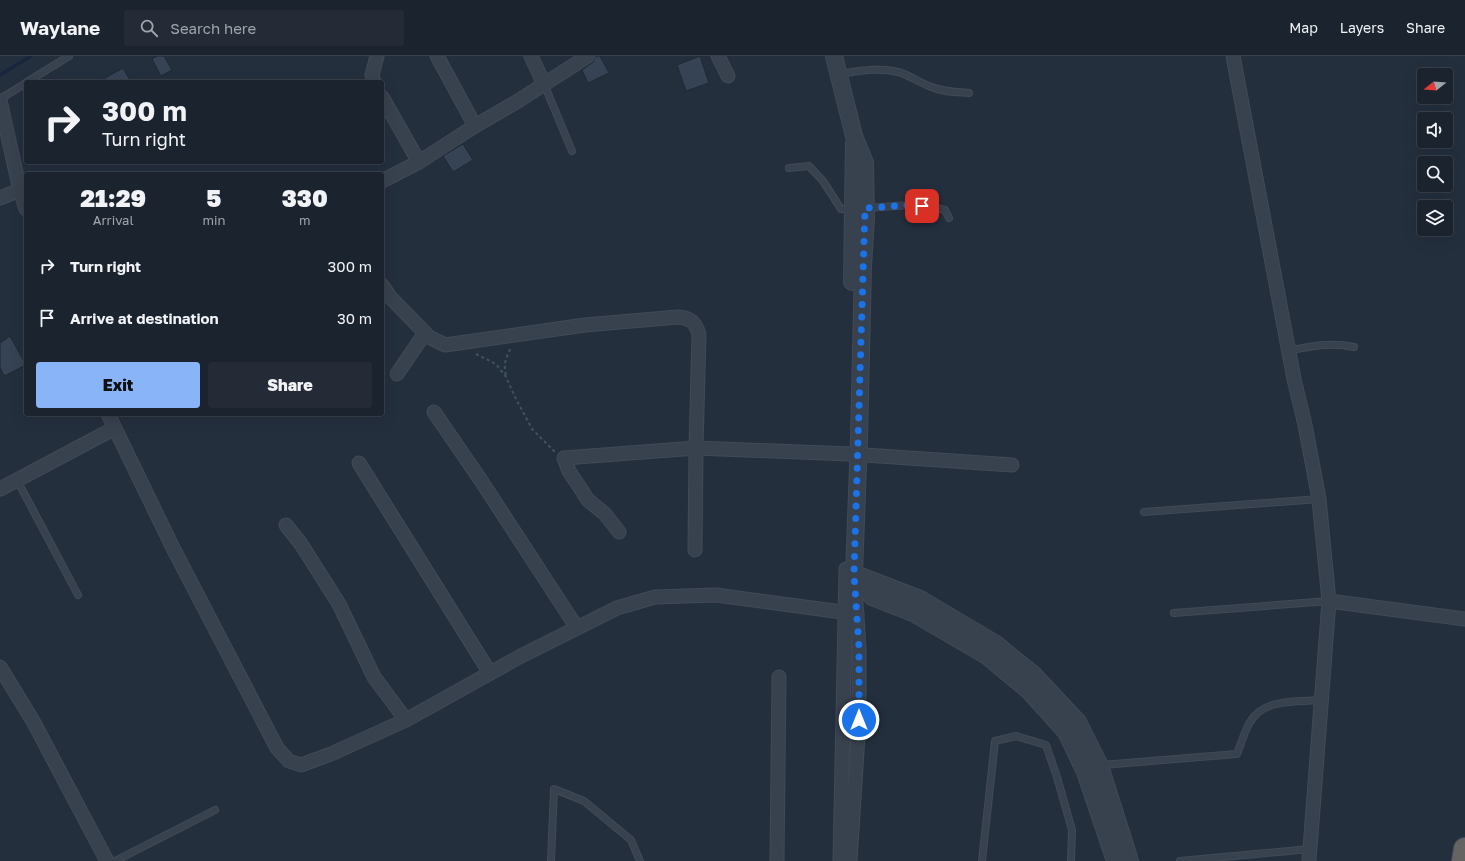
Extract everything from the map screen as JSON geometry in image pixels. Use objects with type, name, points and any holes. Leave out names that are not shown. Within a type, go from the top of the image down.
[{"type":"highway","points":[[1463,861],[1465,850]]},
{"type":"street","points":[[373,80],[372,75],[377,56]]},
{"type":"street","points":[[437,56],[475,126]]},
{"type":"street","points":[[531,56],[544,84]]},
{"type":"street","points":[[384,180],[419,162],[588,56]]},
{"type":"street","points":[[718,56],[728,76]]},
{"type":"street","points":[[834,56],[854,136],[865,163],[859,208],[850,572],[851,613],[840,861]]},
{"type":"street","points":[[1233,56],[1288,351],[1305,426],[1319,500],[1329,601],[1309,855]]},
{"type":"street","points":[[0,100],[24,203]]},
{"type":"street","points":[[384,101],[419,162]]},
{"type":"street","points":[[0,198],[20,190]]},
{"type":"street","points":[[384,288],[390,297],[429,337],[445,345],[585,325],[678,317],[693,320],[700,334],[696,448],[695,550]]},
{"type":"street","points":[[397,374],[425,333]]},
{"type":"street","points":[[434,412],[482,482],[577,628]]},
{"type":"street","points":[[109,416],[173,548],[277,748],[289,762],[301,765],[331,754],[406,720],[521,656],[577,628],[618,608],[655,596],[716,595],[851,613]]},
{"type":"street","points":[[0,489],[115,428]]},
{"type":"street","points":[[618,532],[605,514],[588,500],[569,471],[564,458],[696,448],[854,454],[1012,465]]},
{"type":"street","points":[[359,463],[490,673]]},
{"type":"street","points":[[286,525],[339,604],[374,677],[406,720]]},
{"type":"street","points":[[850,572],[920,599],[996,644],[1033,674],[1078,722],[1092,769],[1115,861]]},
{"type":"street","points":[[1329,601],[1465,619]]},
{"type":"street","points":[[850,861],[859,720],[859,647],[851,613]]},
{"type":"street","points":[[0,667],[33,721],[108,861]]},
{"type":"street","points":[[777,861],[778,677]]},
{"type":"street","points":[[1092,769],[1130,861]]},
{"type":"lane","points":[[30,80],[69,56]]},
{"type":"lane","points":[[839,74],[870,69],[897,72],[915,78],[930,87],[950,92],[969,93]]},
{"type":"lane","points":[[0,100],[24,84]]},
{"type":"lane","points":[[544,84],[572,151]]},
{"type":"lane","points":[[789,168],[809,166],[823,181],[841,209],[911,205],[925,206],[946,210],[949,218]]},
{"type":"lane","points":[[1288,351],[1324,344],[1354,347]]},
{"type":"lane","points":[[17,480],[78,595]]},
{"type":"lane","points":[[1144,512],[1319,500]]},
{"type":"lane","points":[[1174,613],[1329,601]]},
{"type":"lane","points":[[1092,769],[1237,754],[1248,724],[1261,710],[1279,703],[1322,700]]},
{"type":"lane","points":[[982,861],[996,741],[1016,736],[1046,745],[1072,830],[1072,861]]},
{"type":"lane","points":[[551,861],[554,789],[584,801],[631,840],[640,861]]},
{"type":"lane","points":[[116,861],[215,810]]},
{"type":"lane","points":[[1180,861],[1309,855]]},
{"type":"path","points":[[528,334],[511,348],[506,358],[504,368],[506,376],[532,429],[552,451],[564,458]]},
{"type":"path","points":[[460,343],[496,364],[506,376]]},
{"type":"building","points":[[157,56],[164,56],[172,70],[161,76],[152,59]]},
{"type":"building","points":[[596,56],[600,56],[609,73],[588,83],[582,70],[593,62]]},
{"type":"building","points":[[700,56],[709,83],[686,91],[677,65]]},
{"type":"building","points":[[123,68],[130,80],[102,80]]},
{"type":"building","points":[[463,144],[473,160],[453,172],[443,156]]},
{"type":"building","points":[[10,336],[24,361],[24,366],[4,376],[0,367],[0,343]]},
{"type":"waterway","points":[[0,75],[31,56]]},
{"type":"route","points":[[859,720],[859,647],[854,574],[863,266],[866,217],[865,208],[911,205],[922,206]]}]
